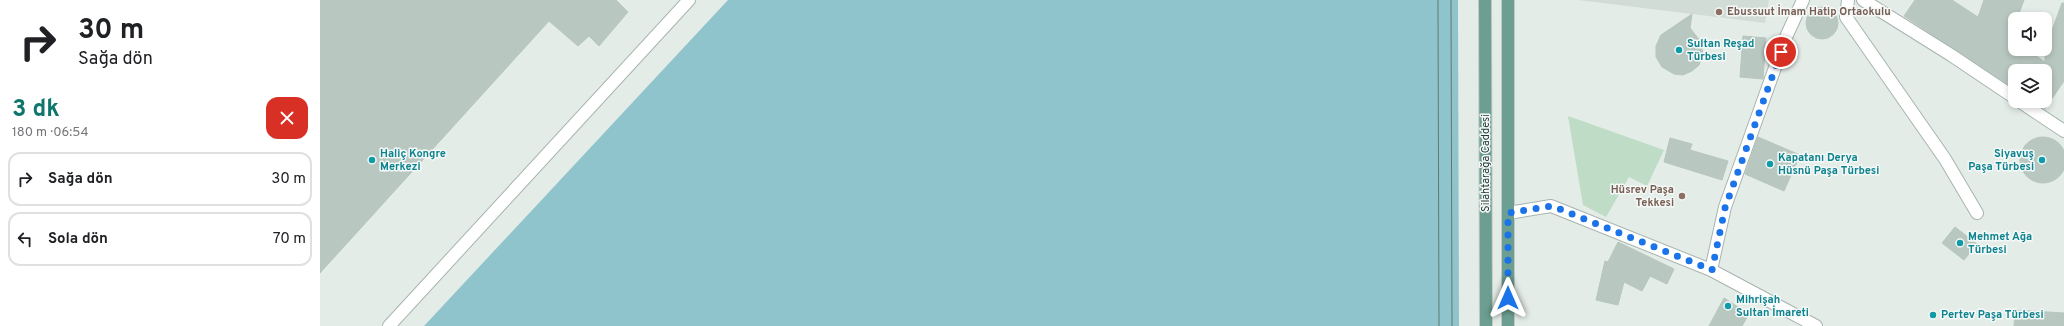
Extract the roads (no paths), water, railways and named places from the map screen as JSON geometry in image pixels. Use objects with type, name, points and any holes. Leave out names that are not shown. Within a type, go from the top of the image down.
[{"type":"main road","name":"Silahtarağa Caddesi","points":[[1484,0],[1486,326]]},
{"type":"main road","name":"Silahtarağa Caddesi","points":[[1508,0],[1508,326]]},
{"type":"street","points":[[389,326],[689,0]]},
{"type":"street","points":[[1712,270],[1725,208],[1786,37],[1803,0]]},
{"type":"street","points":[[1848,0],[1846,17],[1945,159],[1977,213]]},
{"type":"street","points":[[1864,0],[2008,93]]},
{"type":"street","points":[[2030,108],[2064,131]]},
{"type":"street","points":[[1508,213],[1552,206],[1712,270],[1816,326]]},
{"type":"water","points":[[728,0],[1458,0],[1459,326],[424,326]]},
{"type":"tram line","points":[[1438,0],[1439,326]]},
{"type":"tram line","points":[[1451,0],[1452,326]]},
{"type":"place","name":"Ebussuut İmam Hatip Ortaokulu","points":[[1719,12]]},
{"type":"place","name":"Sultan Reşad Türbesi","points":[[1679,50]]},
{"type":"place","name":"Haliç Kongre Merkezi","points":[[372,160]]},
{"type":"place","name":"Siyavuş Paşa Türbesi","points":[[2042,160]]},
{"type":"place","name":"Kapatanı Derya Hüsnü Paşa Türbesi","points":[[1770,164]]},
{"type":"place","name":"Hüsrev Paşa Tekkesi","points":[[1682,196]]},
{"type":"place","name":"Mehmet Ağa Türbesi","points":[[1960,243]]},
{"type":"place","name":"Mihrişah Sultan İmareti","points":[[1728,306]]},
{"type":"place","name":"Pertev Paşa Türbesi","points":[[1933,315]]}]
